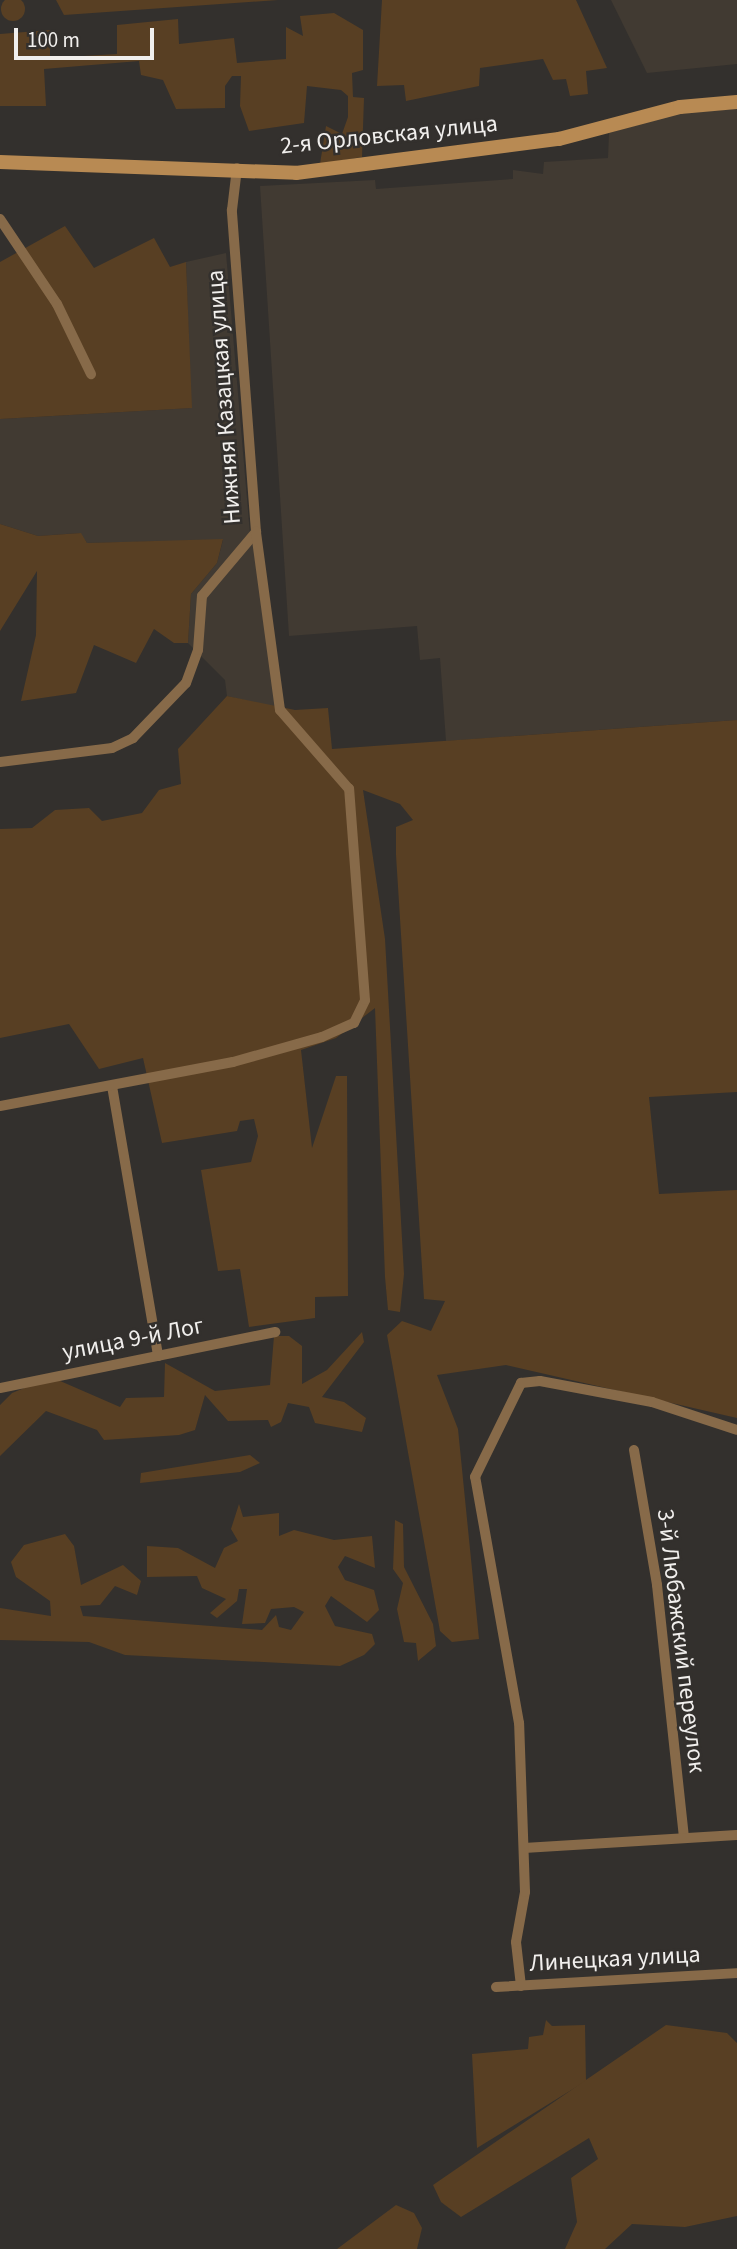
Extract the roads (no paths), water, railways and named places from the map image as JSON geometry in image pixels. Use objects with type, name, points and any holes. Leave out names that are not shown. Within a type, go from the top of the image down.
[{"type":"street","name":"2-я Орловская улица","points":[[0,162],[237,168],[296,173],[503,146],[680,107],[737,102]]},
{"type":"street","name":"Нижняя Казацкая улица","points":[[0,762],[112,748],[133,738],[186,683],[198,650],[202,596],[256,532],[232,211],[237,168]]},
{"type":"street","points":[[0,219],[57,304],[91,374]]},
{"type":"street","points":[[0,1106],[112,1086],[338,1033],[354,1023],[365,1000],[349,789],[280,709],[256,532]]},
{"type":"street","points":[[112,1086],[158,1356]]},
{"type":"street","name":"улица 9-й Лог","points":[[0,1387],[275,1332]]},
{"type":"street","points":[[522,1986],[516,1942],[524,1849],[519,1723],[475,1477],[521,1383],[540,1381],[652,1402],[737,1430]]},
{"type":"street","name":"3-й Любажский переулок","points":[[634,1450],[657,1585],[684,1837]]},
{"type":"street","points":[[524,1849],[737,1835]]},
{"type":"street","name":"Линецкая улица","points":[[496,1987],[737,1973]]}]
